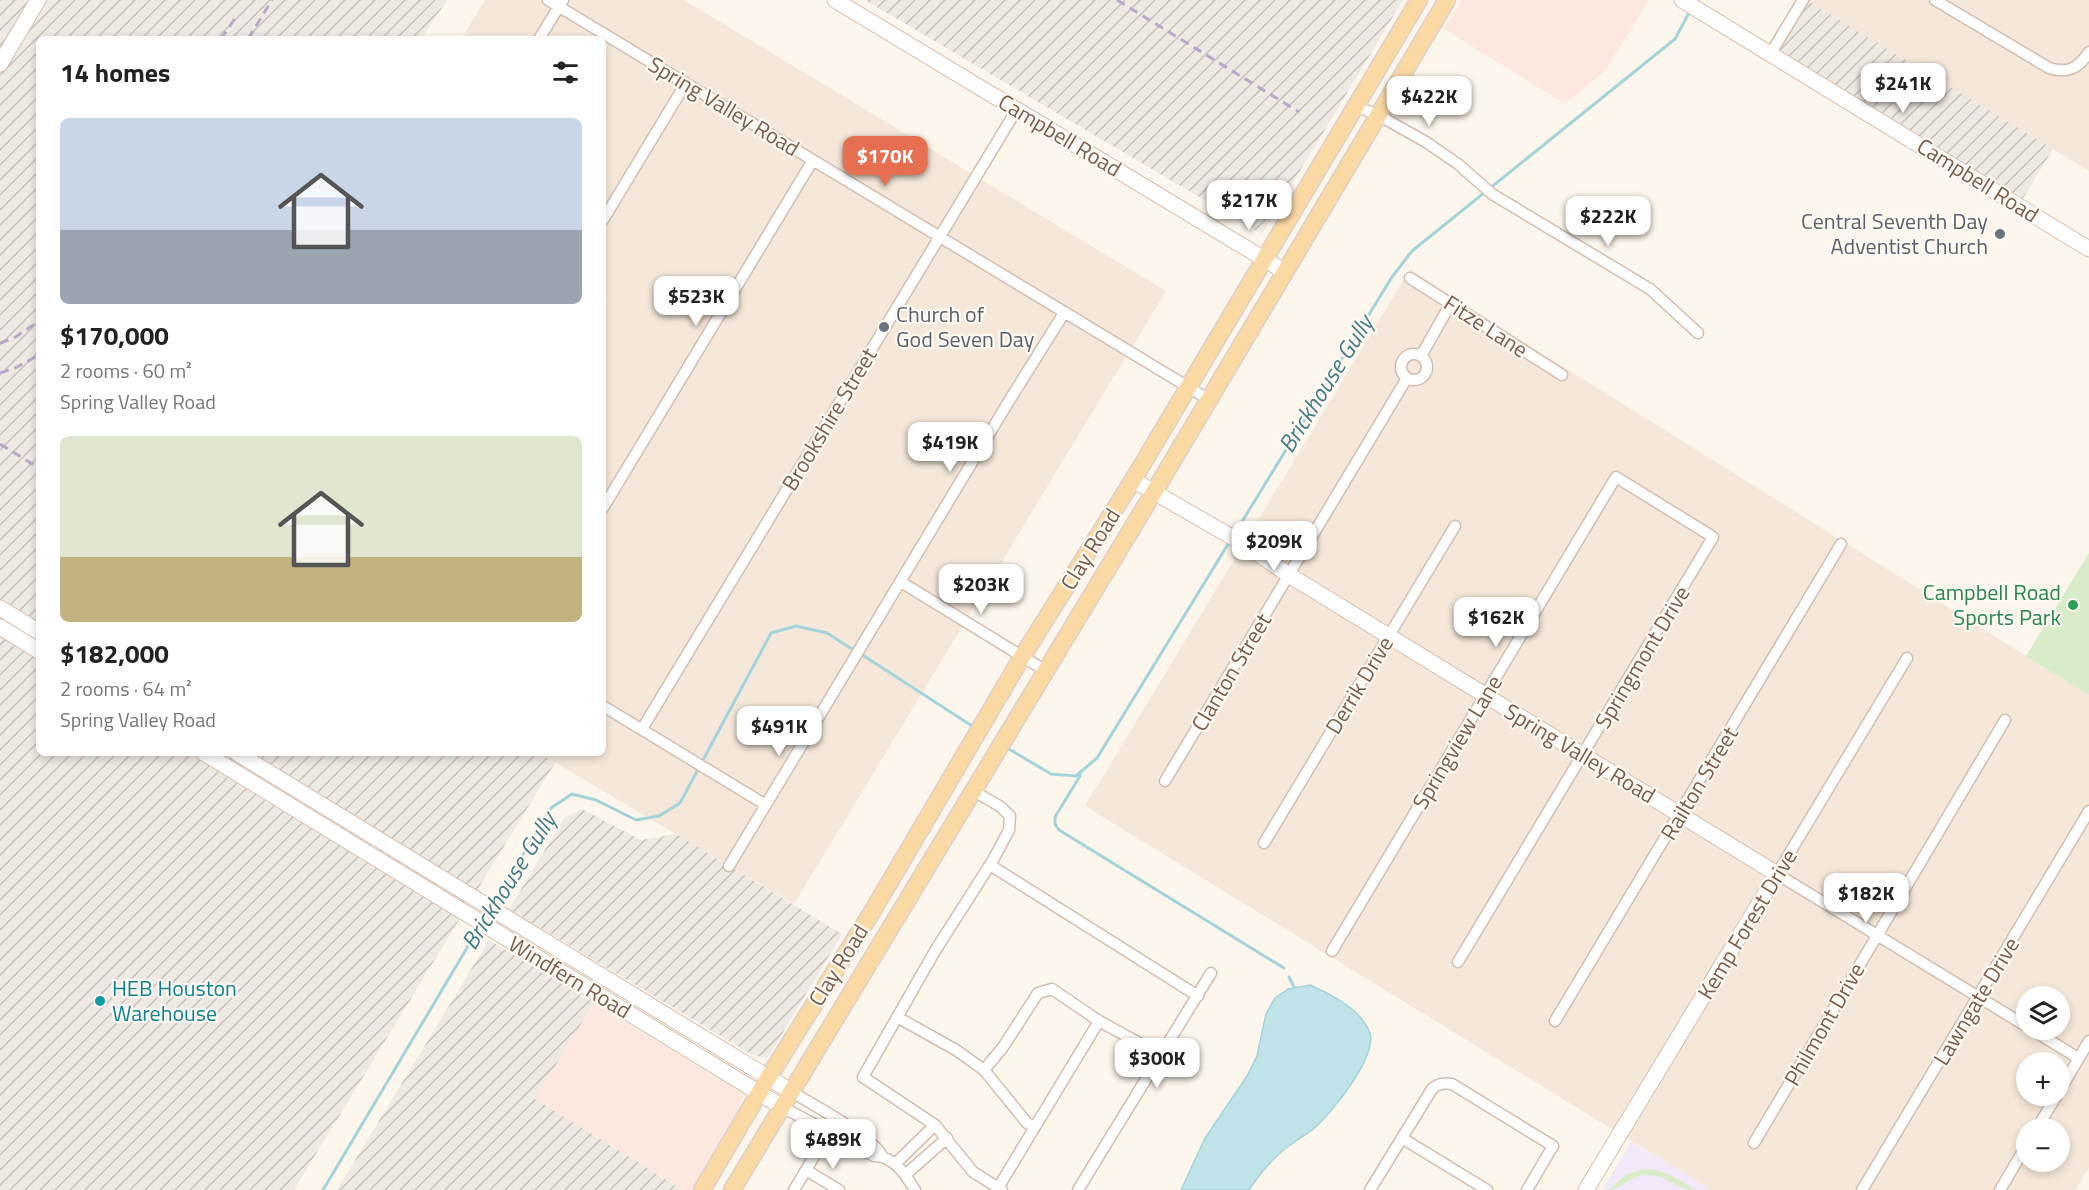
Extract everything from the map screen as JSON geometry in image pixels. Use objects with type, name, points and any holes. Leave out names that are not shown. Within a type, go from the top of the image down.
[{"type":"main road","name":"Clay Road","points":[[702,1190],[768,1078],[872,912],[1022,657],[1133,480],[1419,0]]},
{"type":"main road","name":"Clay Road","points":[[732,1190],[890,925],[1154,492],[1447,0]]},
{"type":"main road","points":[[1327,153],[1344,171]]},
{"type":"main road","points":[[872,912],[890,925]]},
{"type":"street","points":[[0,64],[38,0]]},
{"type":"street","name":"Spring Valley Road","points":[[548,0],[561,3],[686,83],[1208,399]]},
{"type":"street","name":"Campbell Road","points":[[835,0],[1284,271]]},
{"type":"street","points":[[1771,53],[1803,0]]},
{"type":"street","points":[[1935,0],[2049,68],[2059,71],[2076,68],[2089,52]]},
{"type":"street","points":[[1954,11],[1960,0]]},
{"type":"street","points":[[541,36],[561,3]]},
{"type":"street","name":"Campbell Road","points":[[1689,4],[2089,249]]},
{"type":"street","points":[[606,215],[686,83]]},
{"type":"street","points":[[1355,106],[1426,142],[1458,164],[1492,194],[1650,289],[1698,333]]},
{"type":"street","name":"Brookshire Street","points":[[642,729],[1017,109]]},
{"type":"street","points":[[606,503],[813,160]]},
{"type":"street","name":"Fitze Lane","points":[[1410,278],[1562,375]]},
{"type":"street","name":"Clanton Street","points":[[1421,356],[1450,303]]},
{"type":"street","points":[[729,866],[1009,401],[1065,313]]},
{"type":"street","name":"Clanton Street","points":[[1411,355],[1421,356],[1427,364],[1426,374],[1418,380],[1407,378],[1402,370],[1403,361],[1411,355]]},
{"type":"street","name":"Clanton Street","points":[[1165,782],[1407,378]]},
{"type":"street","name":"Springview Lane","points":[[1332,951],[1616,477],[1713,537]]},
{"type":"street","name":"Spring Valley Road","points":[[1133,480],[1244,544],[1289,575],[2016,1020]]},
{"type":"street","name":"Derrik Drive","points":[[1263,843],[1455,526]]},
{"type":"street","name":"Springmont Drive","points":[[1458,962],[1713,537]]},
{"type":"street","name":"Railton Street","points":[[1556,1021],[1841,544]]},
{"type":"street","points":[[901,582],[1046,671]]},
{"type":"street","points":[[0,608],[36,630]]},
{"type":"street","points":[[0,627],[36,649]]},
{"type":"street","name":"Kemp Forest Drive","points":[[1586,1190],[1907,658]]},
{"type":"street","points":[[606,708],[766,805]]},
{"type":"street","name":"Philmont Drive","points":[[1754,1143],[2006,720]]},
{"type":"street","name":"Windfern Road","points":[[209,756],[782,1107]]},
{"type":"street","name":"Windfern Road","points":[[242,756],[792,1092]]},
{"type":"street","points":[[972,790],[1001,807],[1010,816],[1010,830],[935,951],[863,1077],[935,1125],[973,1172],[1000,1189],[1099,1021]]},
{"type":"street","name":"Lawngate Drive","points":[[1862,1190],[2089,811]]},
{"type":"street","points":[[990,865],[1197,996]]},
{"type":"street","points":[[497,934],[509,919]]},
{"type":"street","points":[[1078,1190],[1211,973]]},
{"type":"street","points":[[609,1001],[619,986]]},
{"type":"street","points":[[984,1070],[1003,1047],[1038,993],[1052,989],[1099,1021],[1161,1055]]},
{"type":"street","points":[[897,1017],[956,1050],[984,1070],[1027,1123],[1035,1127]]},
{"type":"street","points":[[2049,1040],[2078,1058]]},
{"type":"street","points":[[2070,1072],[2089,1041]]},
{"type":"street","points":[[1370,1190],[1432,1089],[1437,1084],[1444,1083],[1452,1084],[1553,1146],[1527,1190]]},
{"type":"street","points":[[792,1092],[866,1139],[878,1148],[882,1156]]},
{"type":"street","points":[[782,1107],[874,1156],[882,1156],[895,1164],[915,1190]]},
{"type":"street","points":[[895,1164],[935,1125]]},
{"type":"street","points":[[905,1175],[947,1138]]},
{"type":"street","points":[[1402,1138],[1487,1190]]},
{"type":"street","points":[[794,1190],[816,1153]]},
{"type":"street","points":[[2000,1190],[2016,1163]]},
{"type":"street","points":[[806,1170],[839,1190]]},
{"type":"shaded area","points":[[0,0],[447,0],[423,36],[36,36],[36,756],[544,756],[555,763],[294,1190],[0,1190]]},
{"type":"shaded area","points":[[485,0],[684,0],[1166,291],[794,904],[544,756],[606,756],[606,36],[463,36]]},
{"type":"shaded area","points":[[865,0],[1403,0],[1262,234]]},
{"type":"shaded area","points":[[1462,0],[1649,0],[1605,71],[1565,104],[1444,29]]},
{"type":"shaded area","points":[[1806,0],[2089,0],[2089,171],[1808,1]]},
{"type":"shaded area","points":[[1808,1],[2053,149],[2022,200],[1778,52]]},
{"type":"shaded area","points":[[1410,269],[2089,695],[2089,1168],[2075,1190],[1711,1190],[1085,806]]},
{"type":"shaded area","points":[[582,809],[641,840],[676,834],[842,934],[767,1059],[749,1053],[509,909],[565,817]]},
{"type":"shaded area","points":[[489,940],[594,1003],[535,1099],[683,1190],[337,1190]]},
{"type":"shaded area","points":[[594,1003],[744,1094],[739,1108],[691,1190],[683,1190],[535,1099]]},
{"type":"shaded area","points":[[1631,1142],[1667,1163],[1711,1190],[1602,1190]]},
{"type":"green space","name":"Campbell Road Sports Park","points":[[2089,553],[2089,695],[2026,656]]},
{"type":"green space","points":[[1644,1169],[1665,1173],[1695,1190],[1682,1188],[1653,1175],[1646,1175],[1608,1190],[1627,1174]]},
{"type":"water","points":[[1310,985],[1336,998],[1353,1010],[1366,1024],[1370,1033],[1370,1043],[1359,1071],[1320,1123],[1274,1158],[1249,1190],[1181,1190],[1205,1138],[1247,1076],[1257,1056],[1266,1014],[1275,998],[1288,989]]},
{"type":"waterway","name":"Brickhouse Gully","points":[[1235,533],[1392,277],[1412,251],[1675,39],[1691,9]]},
{"type":"waterway","name":"Brickhouse Gully","points":[[1009,749],[1051,774],[1076,776],[1097,758],[1230,541]]},
{"type":"waterway","name":"Brickhouse Gully","points":[[493,905],[551,808],[572,794],[596,800],[636,820],[659,816],[680,803],[771,633],[796,626],[827,633],[855,651]]},
{"type":"waterway","name":"Brickhouse Gully","points":[[861,654],[972,726]]},
{"type":"waterway","points":[[1080,772],[1080,776],[1055,817],[1055,824],[1059,830],[1284,968]]},
{"type":"waterway","name":"Brickhouse Gully","points":[[323,1190],[480,926]]},
{"type":"waterway","points":[[1289,977],[1294,987]]},
{"type":"railway","points":[[250,36],[272,0]]},
{"type":"railway","points":[[1117,0],[1299,112]]},
{"type":"railway","points":[[223,36],[236,17]]},
{"type":"railway","points":[[0,343],[14,338],[36,323]]},
{"type":"railway","points":[[0,373],[36,357]]},
{"type":"railway","points":[[0,444],[36,466]]},
{"type":"place","name":"Central Seventh Day Adventist Church","points":[[2000,234]]},
{"type":"place","name":"Church of God Seven Day","points":[[884,327]]},
{"type":"place","name":"Campbell Road Sports Park","points":[[2073,605]]},
{"type":"place","name":"HEB Houston Warehouse","points":[[100,1001]]}]
